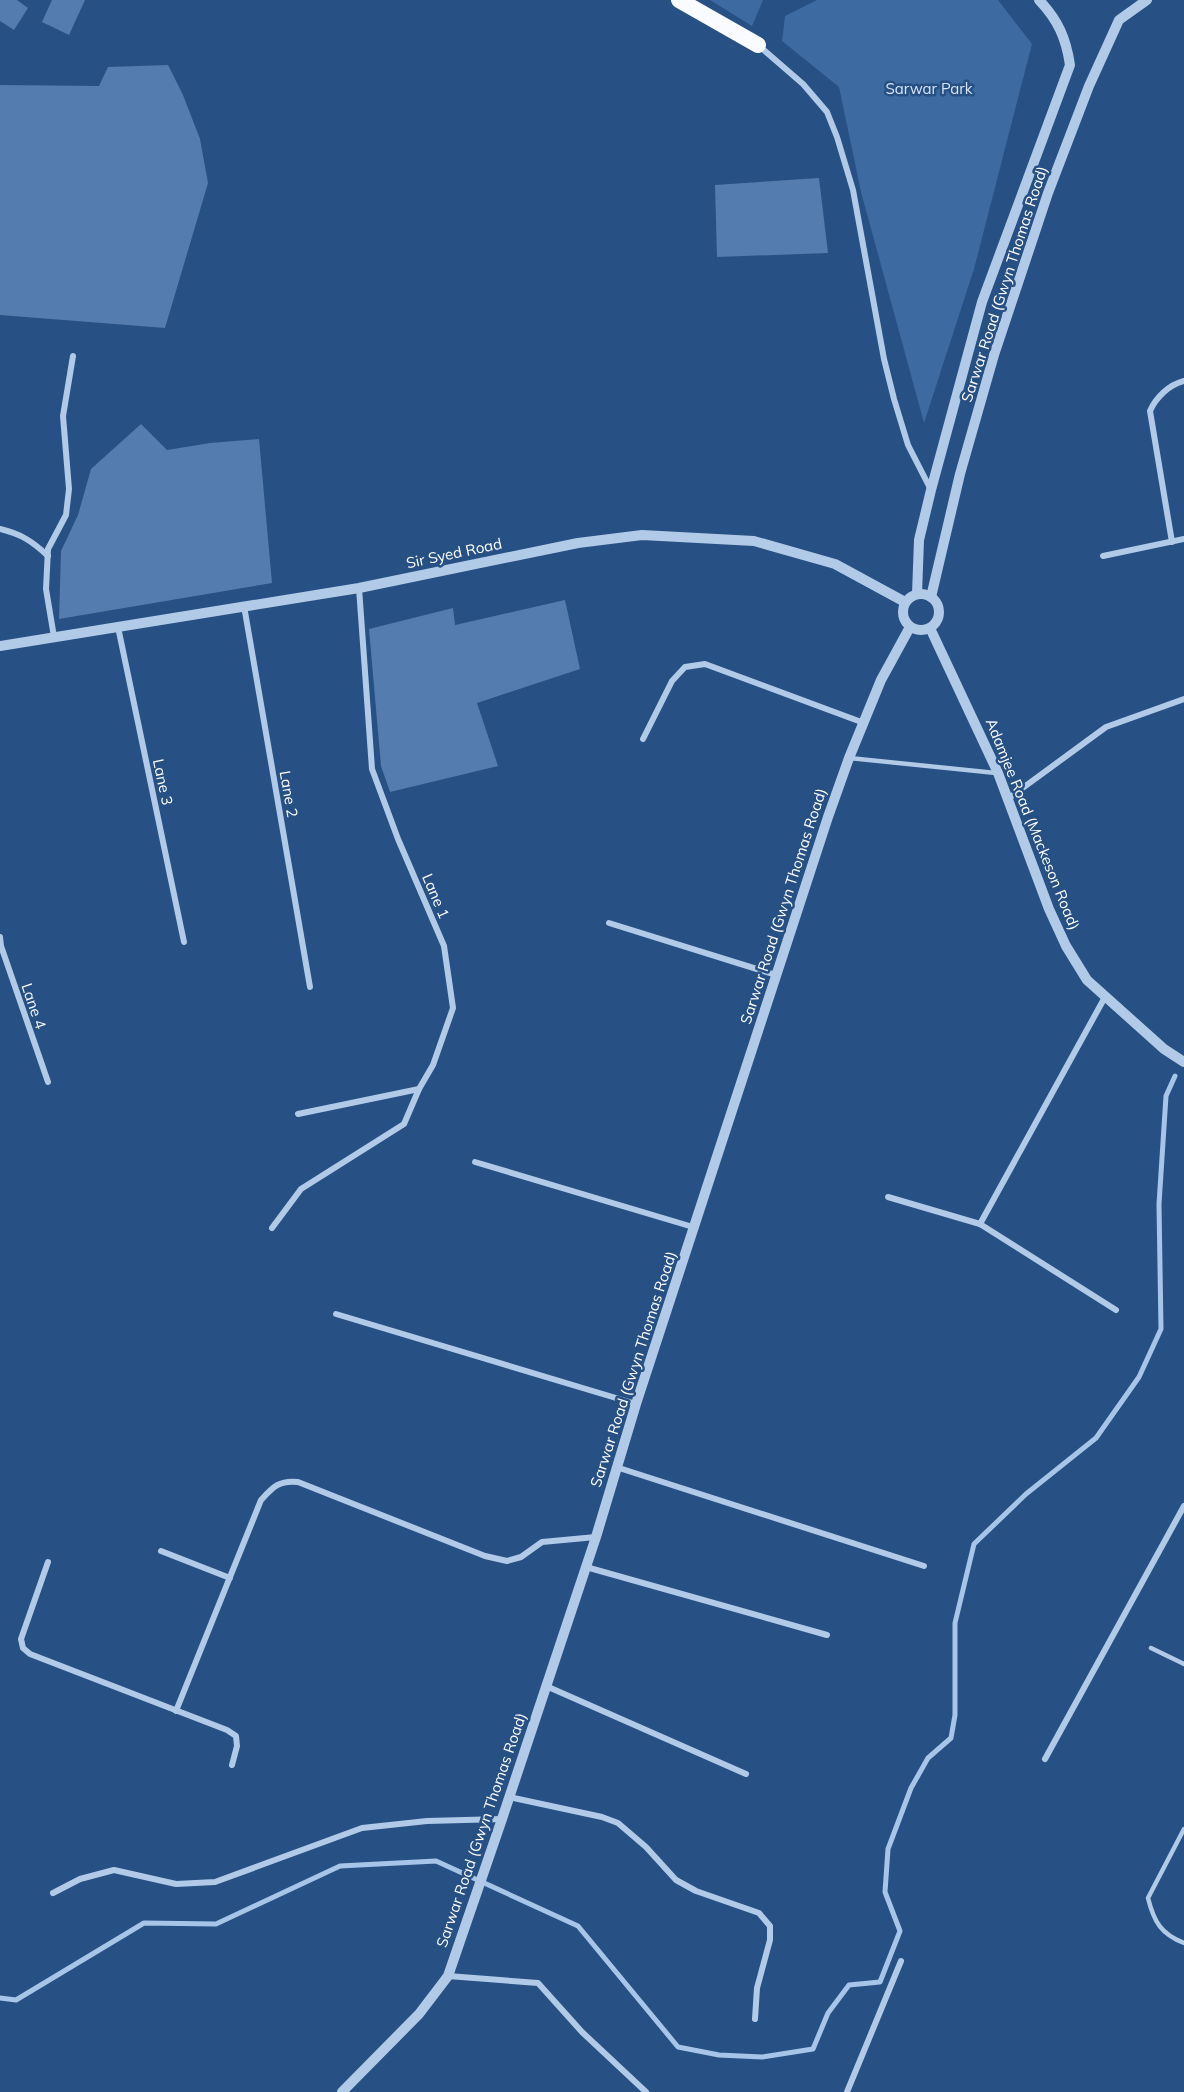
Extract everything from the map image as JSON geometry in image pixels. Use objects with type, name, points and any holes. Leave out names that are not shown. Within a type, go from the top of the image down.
[{"type":"highway","points":[[679,0],[758,45]]},
{"type":"street","name":"Sarwar Road (Gwyn Thomas Road)","points":[[917,594],[919,540],[982,302],[1070,65],[1065,38],[1039,0]]},
{"type":"street","name":"Sarwar Road (Gwyn Thomas Road)","points":[[931,597],[960,474],[994,355],[1048,193],[1089,86],[1119,20],[1147,0]]},
{"type":"street","points":[[758,45],[803,84],[827,112],[837,137],[853,190],[884,359],[894,399],[908,445],[931,490]]},
{"type":"street","points":[[54,638],[46,589],[48,549],[66,515],[69,489],[63,416],[73,356]]},
{"type":"street","points":[[1173,542],[1150,411],[1155,401],[1175,383],[1184,381]]},
{"type":"street","points":[[0,529],[20,534],[48,556]]},
{"type":"street","name":"Sir Syed Road","points":[[0,646],[359,588],[578,543],[642,535],[754,541],[835,564],[905,602]]},
{"type":"street","points":[[1103,556],[1184,539]]},
{"type":"street","name":"Lane 1","points":[[272,1228],[301,1189],[404,1124],[419,1089],[433,1065],[453,1008],[444,946],[398,839],[372,769],[359,588]]},
{"type":"street","points":[[917,594],[931,597],[936,603],[939,616],[930,628],[916,630],[910,627],[902,616],[905,602],[917,594]]},
{"type":"street","name":"Lane 2","points":[[244,606],[310,987]]},
{"type":"street","name":"Lane 3","points":[[118,627],[184,942]]},
{"type":"street","name":"Sarwar Road (Gwyn Thomas Road)","points":[[342,2092],[419,2014],[448,1976],[596,1537],[616,1467],[693,1227],[828,817],[881,680],[910,627]]},
{"type":"street","name":"Adamjee Road (Mackeson Road)","points":[[930,628],[1009,798],[1049,909],[1066,946],[1087,980],[1164,1049],[1184,1062]]},
{"type":"street","points":[[643,739],[672,681],[685,667],[705,664],[864,723]]},
{"type":"street","points":[[1009,798],[1106,727],[1184,699]]},
{"type":"street","points":[[609,923],[776,975]]},
{"type":"street","name":"Lane 4","points":[[0,937],[1,946],[48,1082]]},
{"type":"street","points":[[980,1224],[1105,997]]},
{"type":"street","points":[[298,1114],[419,1089]]},
{"type":"street","points":[[475,1162],[693,1227]]},
{"type":"street","points":[[888,1197],[980,1224],[1116,1310]]},
{"type":"street","points":[[336,1314],[636,1404]]},
{"type":"street","points":[[616,1467],[924,1566]]},
{"type":"street","points":[[177,1711],[261,1500],[273,1486],[284,1481],[297,1482],[485,1556],[507,1560],[521,1557],[542,1542],[596,1537]]},
{"type":"street","points":[[1045,1759],[1184,1506]]},
{"type":"street","points":[[160,1551],[230,1578]]},
{"type":"street","points":[[48,1562],[21,1639],[23,1648],[30,1654],[227,1730],[236,1736],[237,1746],[232,1765]]},
{"type":"street","points":[[586,1567],[827,1635]]},
{"type":"street","points":[[546,1686],[746,1774]]},
{"type":"street","points":[[509,1797],[602,1817],[618,1823],[646,1846],[676,1880],[696,1891],[759,1913],[770,1926],[771,1940],[757,1988],[755,2019]]},
{"type":"street","points":[[52,1893],[80,1879],[114,1870],[176,1884],[214,1882],[362,1828],[427,1821],[502,1819]]},
{"type":"street","points":[[847,2092],[901,1961]]},
{"type":"street","points":[[448,1976],[538,1983],[582,2032],[646,2092]]},
{"type":"lane","points":[[853,190],[860,187]]},
{"type":"lane","points":[[849,758],[998,773]]},
{"type":"lane","points":[[1150,1648],[1184,1664]]},
{"type":"lane","points":[[1184,1830],[1148,1899],[1151,1913],[1162,1932],[1184,1943]]},
{"type":"green space","points":[[710,0],[763,0],[752,26]]},
{"type":"green space","name":"Sarwar Park","points":[[817,0],[998,0],[1032,44],[974,269],[924,423],[861,192],[839,87],[782,41],[785,16]]},
{"type":"building","points":[[0,0],[17,0],[28,8],[14,30],[0,21]]},
{"type":"building","points":[[52,0],[85,0],[69,35],[42,22]]},
{"type":"building","points":[[168,65],[183,95],[200,139],[208,183],[165,328],[0,315],[0,85],[99,86],[108,67]]},
{"type":"building","points":[[819,178],[828,253],[717,257],[715,185]]},
{"type":"building","points":[[141,424],[167,450],[210,443],[259,439],[272,583],[59,619],[61,551],[78,515],[91,469]]},
{"type":"building","points":[[565,600],[580,669],[477,703],[498,766],[390,792],[381,766],[369,629],[453,608],[455,625]]},
{"type":"waterway","points":[[0,1998],[16,2000],[144,1923],[216,1924],[340,1866],[436,1861],[578,1926],[678,2047],[719,2055],[762,2057],[813,2049],[828,2013],[849,1985],[880,1982],[900,1931],[885,1892],[888,1849],[911,1788],[928,1758],[951,1738],[955,1715],[955,1623],[974,1544],[1026,1494],[1096,1438],[1139,1377],[1161,1329],[1159,1204],[1166,1096],[1175,1076]]}]
